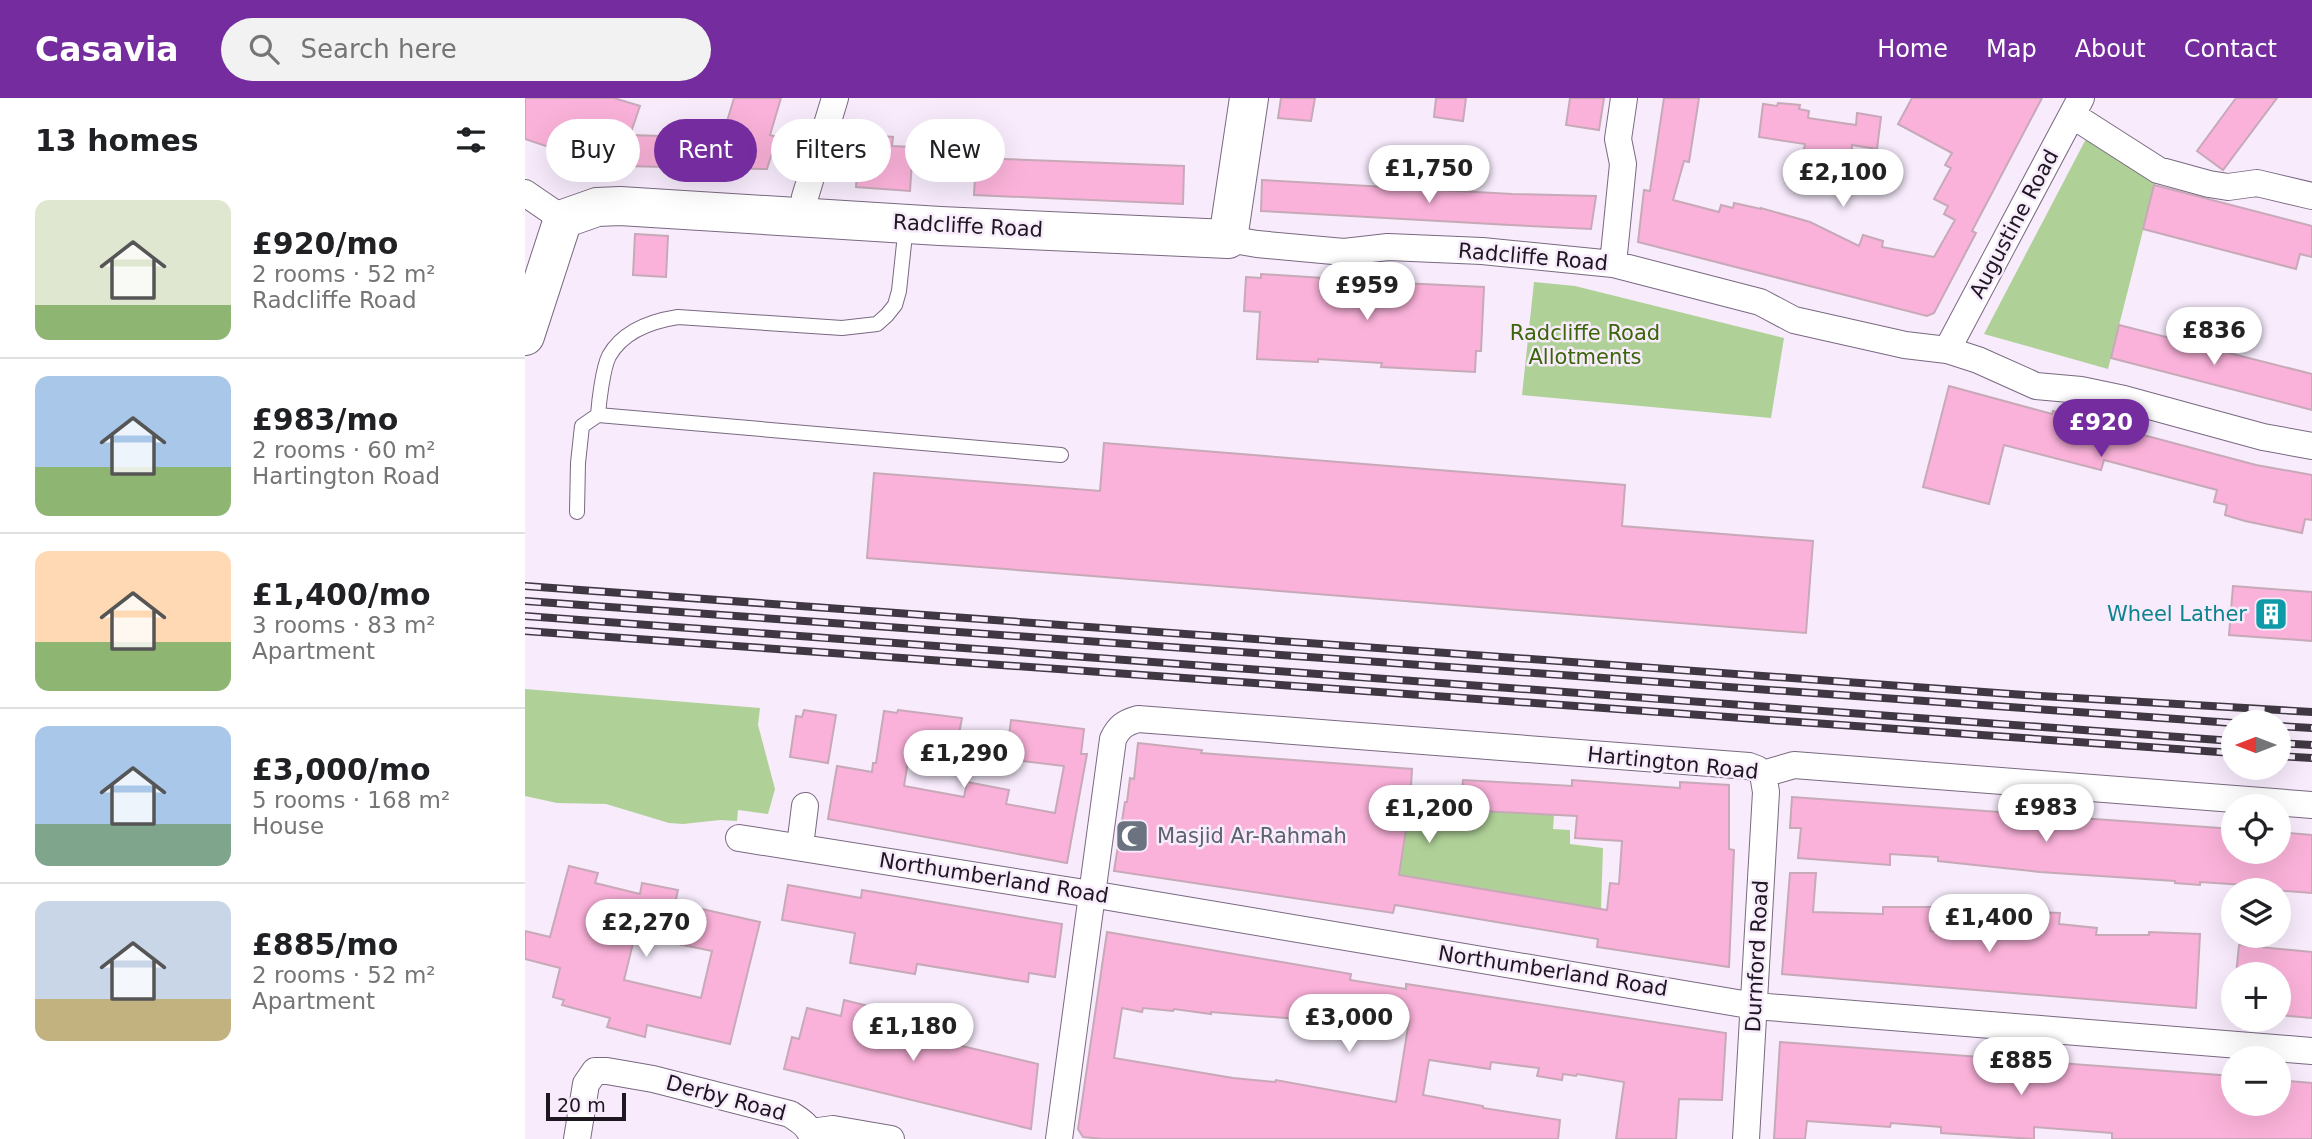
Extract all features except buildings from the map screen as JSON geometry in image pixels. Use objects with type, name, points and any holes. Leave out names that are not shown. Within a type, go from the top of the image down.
[{"type":"street","points":[[802,217],[805,197],[835,98]]},
{"type":"street","points":[[1228,239],[1249,98]]},
{"type":"street","points":[[1613,264],[1623,164],[1618,139],[1624,98]]},
{"type":"street","points":[[2077,106],[2158,170],[2209,184],[2228,187],[2257,183],[2312,196]]},
{"type":"street","name":"Augustine Road","points":[[1947,350],[2077,106]]},
{"type":"street","points":[[525,193],[563,219],[525,336]]},
{"type":"street","name":"Radcliffe Road","points":[[563,219],[597,207],[620,206],[1228,239],[1344,251],[1388,247],[1482,251],[1613,264],[1760,302],[1794,320],[1905,345],[1947,350],[1978,360],[2036,386],[2081,390],[2124,399],[2250,434],[2312,446]]},
{"type":"street","name":"Hartington Road","points":[[1091,894],[1113,739],[1119,727],[1137,719],[1749,766],[1763,774],[1794,765],[2312,805]]},
{"type":"street","name":"Durnford Road","points":[[1746,1139],[1766,792],[1763,774]]},
{"type":"street","points":[[800,846],[805,806]]},
{"type":"street","name":"Northumberland Road","points":[[739,838],[1091,894],[1755,1006],[2312,1051]]},
{"type":"street","points":[[1059,1139],[1091,894]]},
{"type":"street","name":"Derby Road","points":[[577,1139],[586,1084],[595,1072],[607,1071],[653,1079],[790,1114],[803,1122],[812,1135],[833,1129],[891,1139]]},
{"type":"lane","points":[[598,415],[609,357],[623,340],[639,328],[658,320],[678,317],[842,328],[877,324],[895,305],[899,291],[906,223]]},
{"type":"lane","points":[[577,512],[582,426],[598,415],[1061,455]]},
{"type":"green space","points":[[2087,137],[2155,183],[2108,369],[1984,334]]},
{"type":"green space","name":"Radcliffe Road Allotments","points":[[1534,282],[1575,286],[1784,338],[1771,418],[1522,395]]},
{"type":"green space","points":[[525,689],[760,708],[758,725],[775,789],[768,814],[738,810],[737,821],[669,823],[606,804],[557,803],[525,796]]},
{"type":"green space","points":[[1449,809],[1554,815],[1553,829],[1570,830],[1570,844],[1603,848],[1601,909],[1399,875],[1408,818],[1448,825]]},
{"type":"railway","points":[[525,586],[2025,695],[2312,712]]},
{"type":"railway","points":[[525,601],[2221,722]]},
{"type":"railway","points":[[525,616],[2221,740]]},
{"type":"railway","points":[[525,631],[2221,752]]},
{"type":"railway","points":[[2291,727],[2312,728]]},
{"type":"railway","points":[[2291,744],[2312,745]]},
{"type":"railway","points":[[2291,757],[2312,758]]},
{"type":"place","name":"Wheel Lather","points":[[2271,614]]},
{"type":"place","name":"Masjid Ar-Rahmah","points":[[1132,836]]}]
